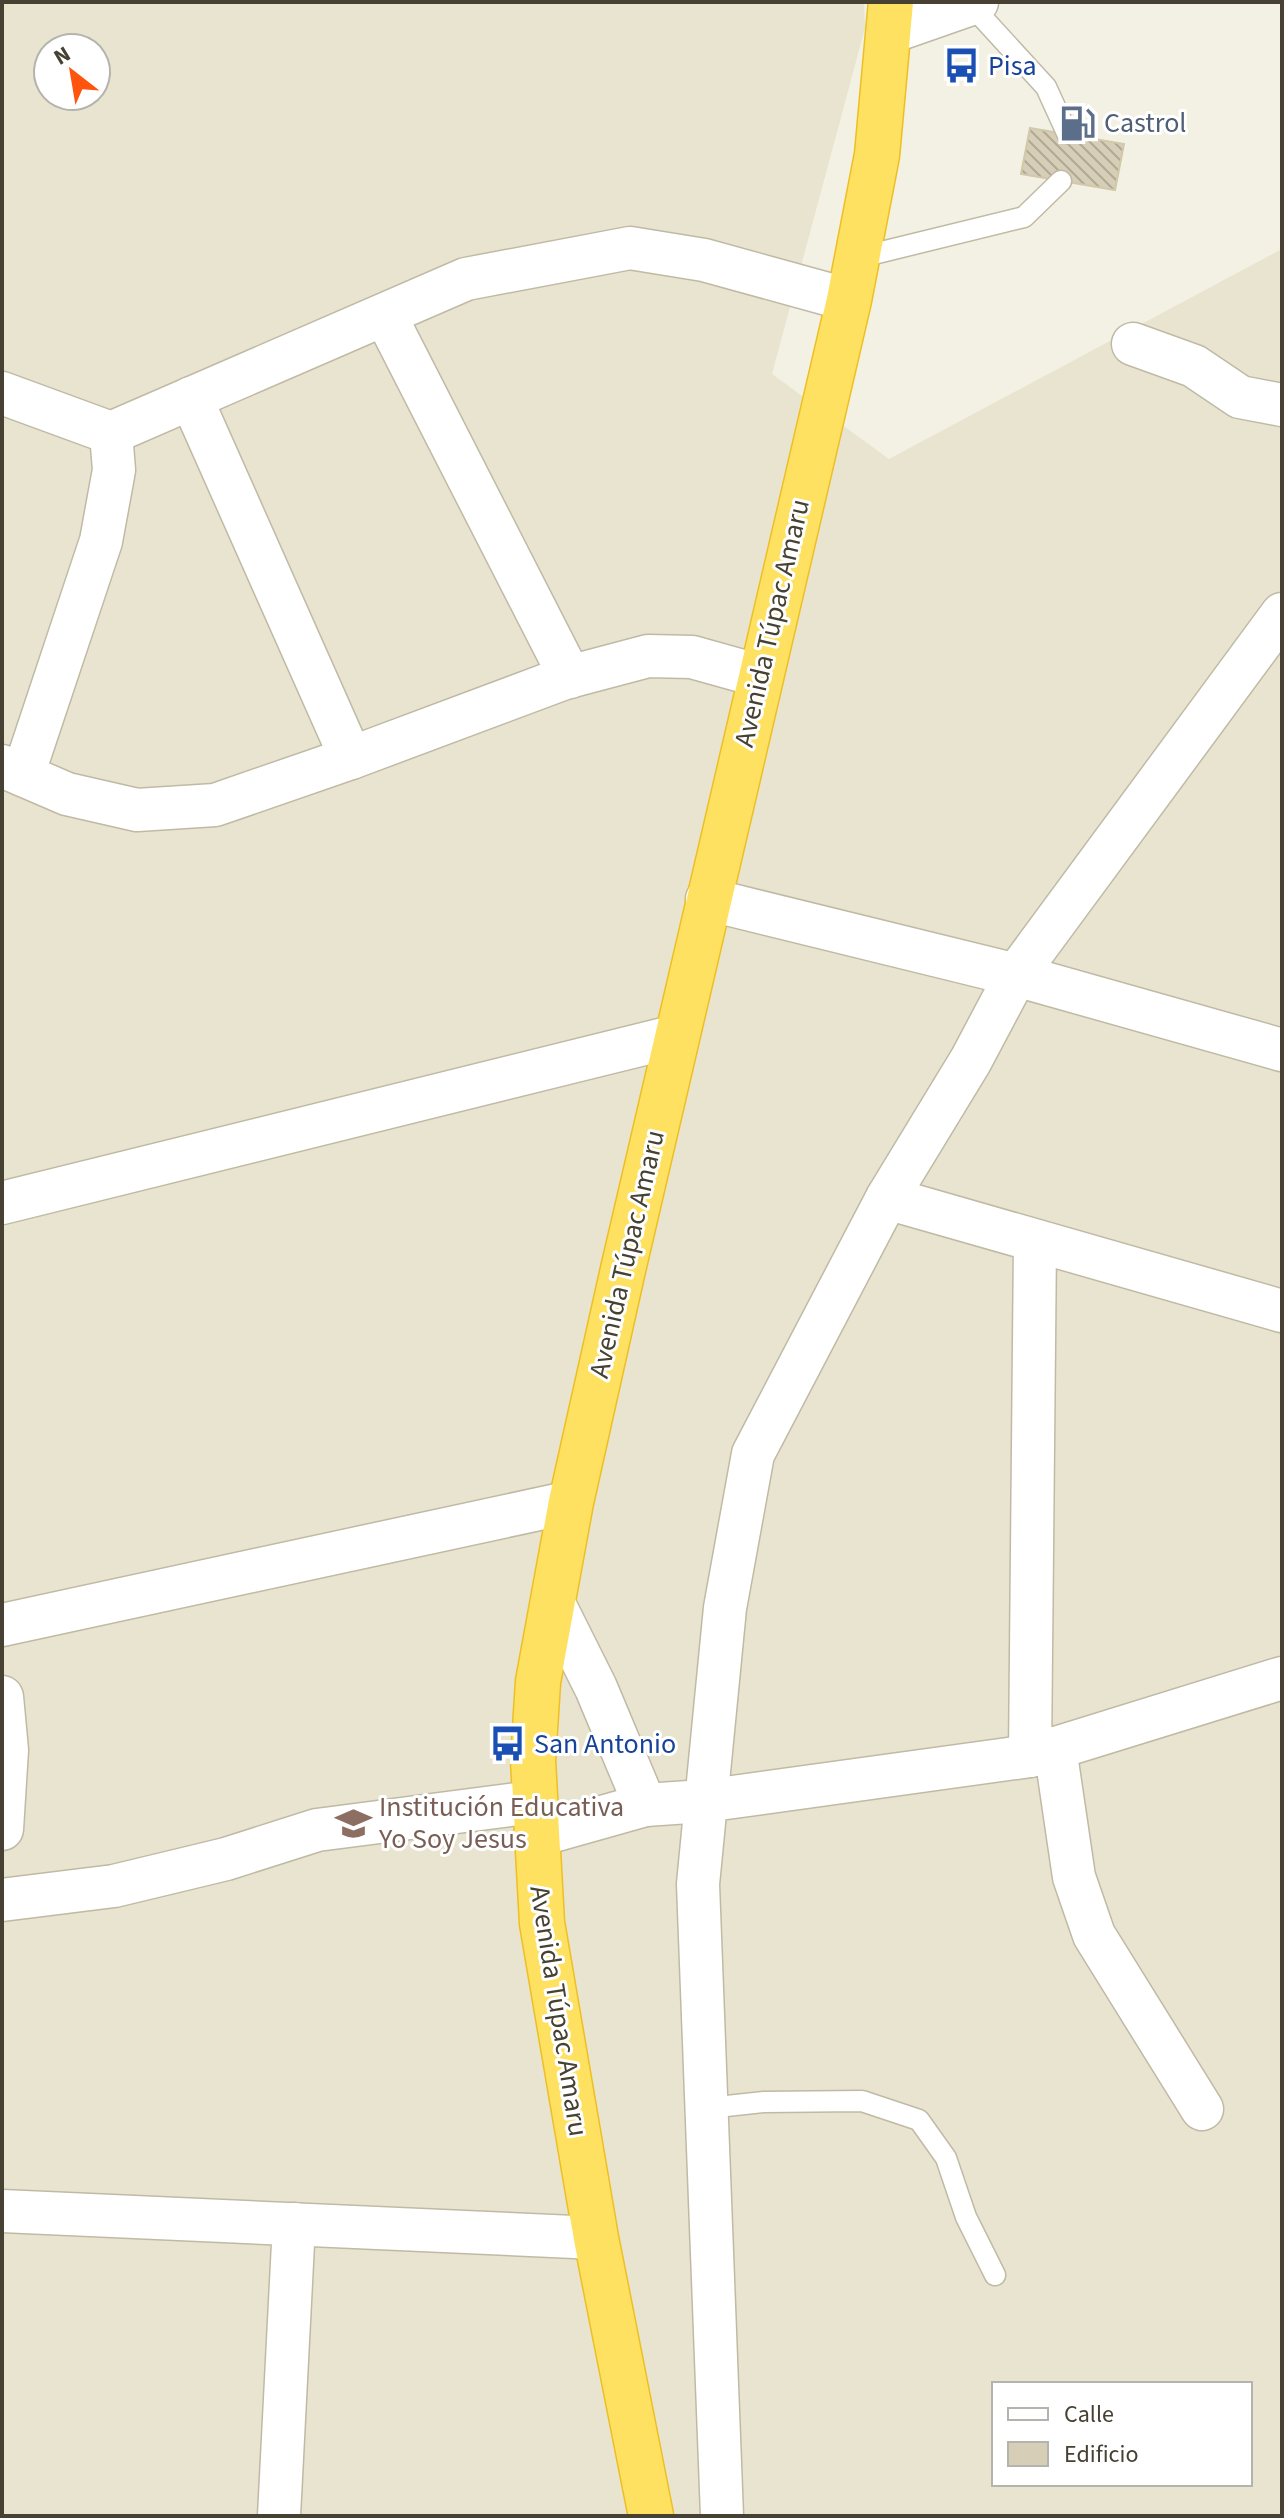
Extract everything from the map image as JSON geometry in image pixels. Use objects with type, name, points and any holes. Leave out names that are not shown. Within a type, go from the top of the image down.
[{"type":"highway","name":"Avenida Túpac Amaru","points":[[651,2516],[596,2238],[542,1923],[534,1819],[538,1682],[571,1502],[707,899],[849,300],[877,155],[891,17]]},
{"type":"street","points":[[891,17],[974,3]]},
{"type":"street","points":[[2,393],[111,433],[466,279],[630,248],[704,260],[849,300]]},
{"type":"street","points":[[385,315],[570,677]]},
{"type":"street","points":[[1133,344],[1194,366],[1240,397],[1282,405]]},
{"type":"street","points":[[191,398],[351,758]]},
{"type":"street","points":[[111,433],[114,470],[101,541],[13,770],[67,794],[137,810],[215,805],[570,677],[648,656],[692,657],[760,676]]},
{"type":"street","points":[[722,2516],[712,2333],[708,2108],[699,1913],[704,1801],[725,1608],[753,1454],[887,1198],[971,1060],[1016,975],[1282,614]]},
{"type":"street","points":[[707,899],[1016,975],[1282,1050]]},
{"type":"street","points":[[2,1203],[676,1036]]},
{"type":"street","points":[[887,1198],[1282,1311]]},
{"type":"street","points":[[1035,1241],[1042,1752],[1074,1877],[1094,1935],[1202,2109]]},
{"type":"street","points":[[2,1625],[571,1502]]},
{"type":"street","points":[[553,1602],[596,1688],[645,1805]]},
{"type":"street","points":[[2,1900],[114,1886],[226,1859],[317,1830],[534,1819],[704,1801],[1042,1752],[1282,1678]]},
{"type":"street","points":[[2,1697],[7,1750],[2,1829]]},
{"type":"street","points":[[2,2211],[596,2238]]},
{"type":"street","points":[[279,2516],[294,2224]]},
{"type":"lane","points":[[974,3],[1046,87],[1067,133]]},
{"type":"lane","points":[[857,258],[1024,217],[1061,181]]},
{"type":"lane","points":[[708,2108],[764,2102],[862,2101],[919,2120],[946,2158],[966,2217],[995,2275]]},
{"type":"shaded area","points":[[2,2],[864,2],[865,28],[772,374],[889,459],[1282,249],[1282,2516],[2,2516]]},
{"type":"building","points":[[1030,128],[1124,144],[1115,190],[1021,174]]},
{"type":"place","name":"Pisa","points":[[962,66]]},
{"type":"place","name":"Castrol","points":[[1078,123]]},
{"type":"place","name":"San Antonio","points":[[508,1744]]},
{"type":"place","name":"Institución Educativa Yo Soy Jesus","points":[[353,1823]]}]
